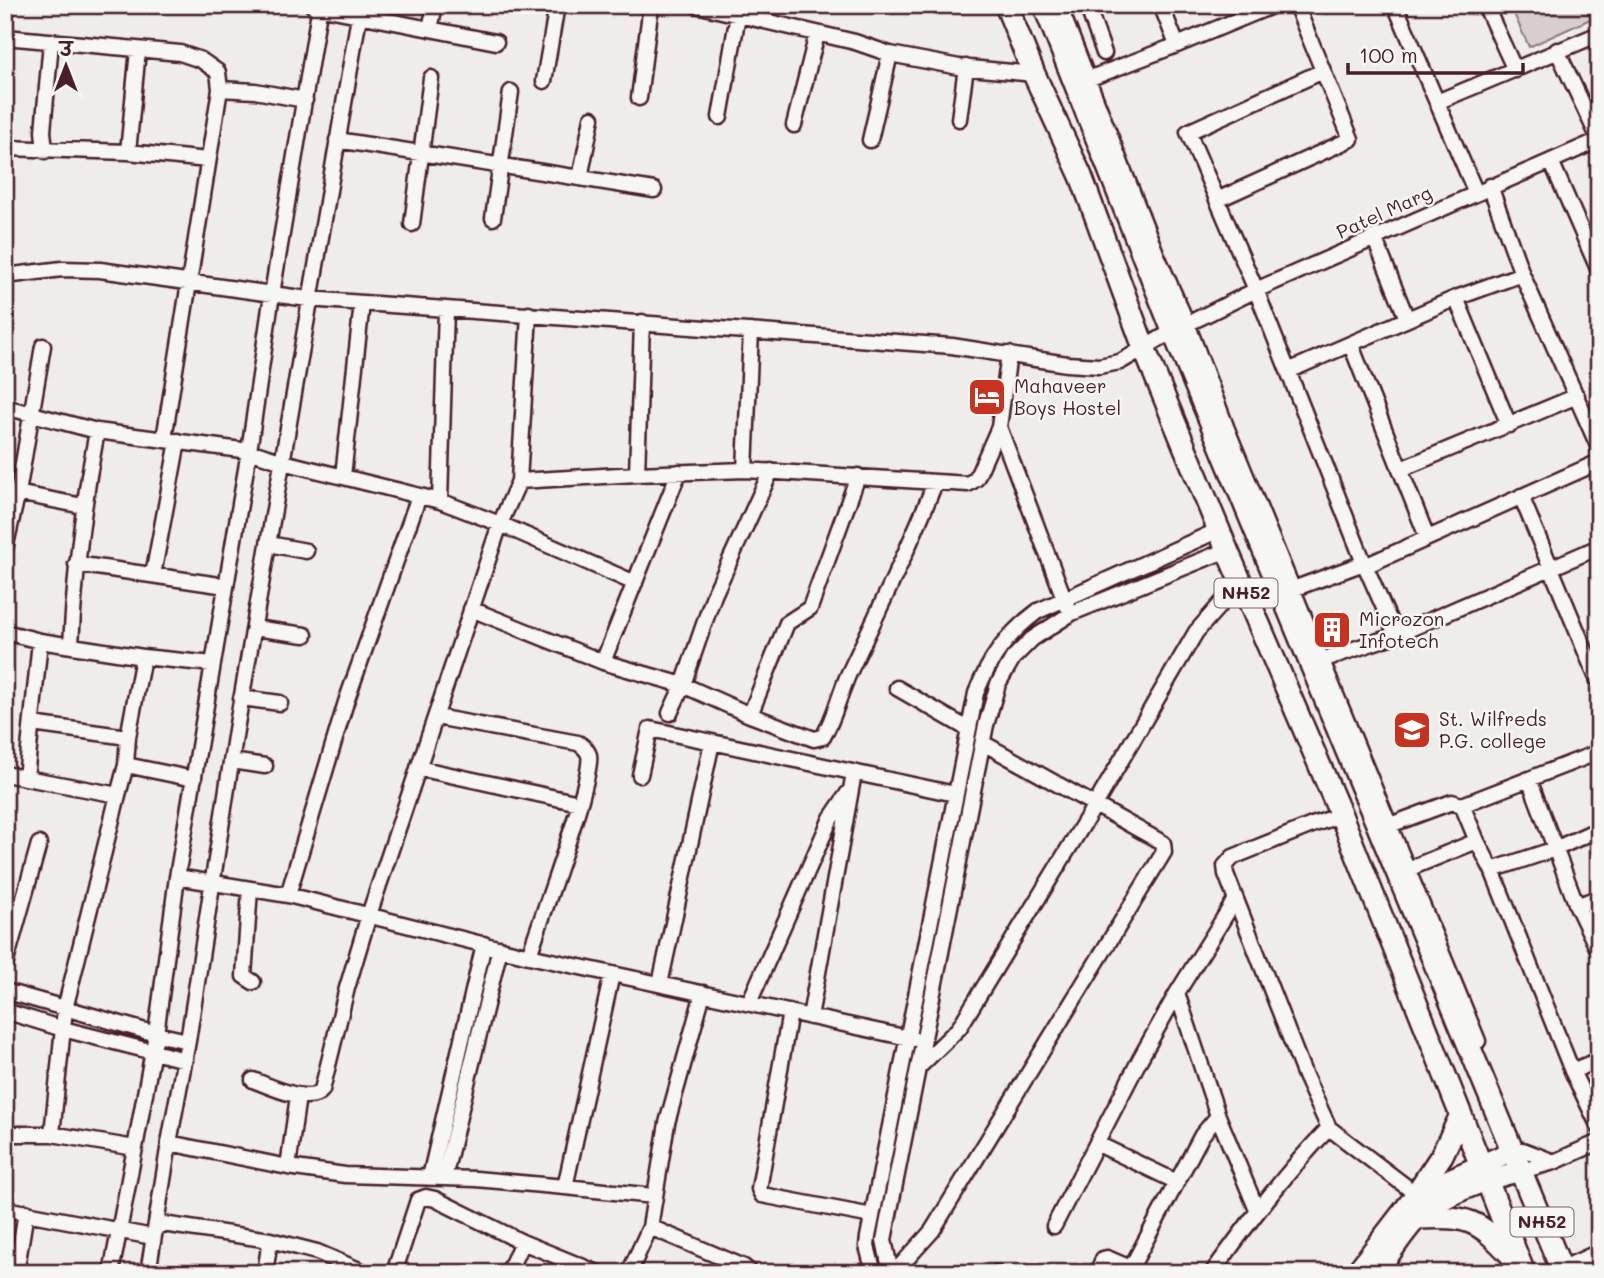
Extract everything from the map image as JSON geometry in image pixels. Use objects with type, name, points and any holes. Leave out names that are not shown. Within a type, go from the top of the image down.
[{"type":"highway","name":"NH52","points":[[1006,5],[1081,176],[1144,348],[1341,815],[1523,1269]]},
{"type":"highway","name":"NH52","points":[[1044,5],[1180,327],[1568,1270]]},
{"type":"highway","points":[[1416,1194],[1442,1155],[1461,1115]]},
{"type":"highway","points":[[1418,1218],[1448,1217],[1471,1222],[1489,1231],[1523,1269]]},
{"type":"main road","points":[[1355,1273],[1416,1194],[1522,1160]]},
{"type":"main road","points":[[1377,1273],[1418,1218],[1484,1173]]},
{"type":"street","points":[[430,29],[435,5]]},
{"type":"street","points":[[544,81],[557,5]]},
{"type":"street","points":[[639,98],[651,5]]},
{"type":"street","points":[[696,5],[855,42],[890,54],[967,67],[1034,74]]},
{"type":"street","points":[[1059,5],[1152,240],[1180,327],[1227,429],[1293,589],[1317,662],[1390,825],[1522,1160]]},
{"type":"street","points":[[1087,5],[1104,52]]},
{"type":"street","points":[[1161,5],[1177,45]]},
{"type":"street","points":[[1088,79],[1274,5]]},
{"type":"street","points":[[1217,200],[1351,139],[1296,5]]},
{"type":"street","points":[[1395,5],[1476,193]]},
{"type":"street","points":[[1485,5],[1515,69]]},
{"type":"street","points":[[111,1273],[156,1034],[177,877],[249,451],[305,100],[317,6],[360,10],[430,29],[496,42]]},
{"type":"street","points":[[148,1273],[185,1060],[241,698],[360,10]]},
{"type":"street","points":[[720,117],[738,15]]},
{"type":"street","points":[[794,125],[817,34]]},
{"type":"street","points":[[1437,102],[1599,34]]},
{"type":"street","points":[[5,37],[180,53],[201,60],[219,72],[220,89],[190,283],[153,575]]},
{"type":"street","points":[[45,150],[43,131],[51,42]]},
{"type":"street","points":[[128,152],[138,50]]},
{"type":"street","points":[[1557,50],[1599,139]]},
{"type":"street","points":[[870,140],[890,54]]},
{"type":"street","points":[[959,119],[967,67]]},
{"type":"street","points":[[1324,71],[1188,132],[1256,290],[1364,564],[1396,635]]},
{"type":"street","points":[[411,224],[431,78]]},
{"type":"street","points":[[220,89],[255,90],[305,100]]},
{"type":"street","points":[[494,218],[511,92]]},
{"type":"street","points":[[580,178],[592,118]]},
{"type":"street","name":"Patel Marg","points":[[5,276],[62,269],[100,270],[309,299],[952,346],[1067,364],[1099,366],[1120,362],[1180,327],[1256,290],[1599,139]]},
{"type":"street","points":[[337,140],[654,190]]},
{"type":"street","points":[[5,148],[128,152],[208,160]]},
{"type":"street","points":[[1551,161],[1593,243],[1599,271]]},
{"type":"street","points":[[1490,186],[1522,274],[1599,448]]},
{"type":"street","points":[[1374,237],[1407,318]]},
{"type":"street","points":[[1288,371],[1407,318],[1522,274]]},
{"type":"street","points":[[1456,298],[1509,425]]},
{"type":"street","points":[[343,476],[362,303]]},
{"type":"street","points":[[440,501],[446,309]]},
{"type":"street","points":[[253,1080],[298,1096],[312,1097],[322,1090],[347,988],[369,915],[500,524],[519,481],[529,314]]},
{"type":"street","points":[[637,474],[642,323]]},
{"type":"street","points":[[746,470],[751,331]]},
{"type":"street","points":[[1351,345],[1427,537]]},
{"type":"street","points":[[5,549],[8,517],[17,493],[43,346]]},
{"type":"street","points":[[519,481],[746,470],[968,484],[972,482],[999,427],[1009,354]]},
{"type":"street","points":[[1401,468],[1577,397]]},
{"type":"street","points":[[5,407],[97,431],[249,451],[440,501],[635,583]]},
{"type":"street","points":[[999,427],[1063,600],[1072,613]]},
{"type":"street","points":[[71,644],[83,506],[97,431]]},
{"type":"street","points":[[1293,589],[1364,564],[1599,462]]},
{"type":"street","points":[[670,713],[683,685],[714,595],[771,471]]},
{"type":"street","points":[[603,662],[669,491],[679,472]]},
{"type":"street","points":[[750,715],[787,622],[810,608],[858,475]]},
{"type":"street","points":[[471,608],[603,662],[683,685],[750,715],[814,739],[823,737],[832,723],[841,692],[909,546],[935,483]]},
{"type":"street","points":[[17,493],[83,506]]},
{"type":"street","points":[[288,895],[346,702],[419,496]]},
{"type":"street","points":[[1521,496],[1550,568],[1595,665],[1599,682]]},
{"type":"street","points":[[872,1270],[867,1246],[872,1216],[975,694],[986,668],[1016,628],[1038,611],[1219,530]]},
{"type":"street","points":[[269,544],[306,551]]},
{"type":"street","points":[[1317,662],[1396,635],[1599,547]]},
{"type":"street","points":[[892,1273],[884,1240],[983,743],[998,684],[1013,658],[1032,639],[1072,613],[1227,550]]},
{"type":"street","points":[[76,564],[226,586]]},
{"type":"street","points":[[920,1066],[959,1028],[1095,805],[1196,632],[1241,581]]},
{"type":"street","points":[[254,628],[306,635]]},
{"type":"street","points":[[5,632],[40,641],[142,657],[213,664]]},
{"type":"street","points":[[26,778],[40,641]]},
{"type":"street","points":[[52,1134],[65,1009],[126,765],[128,737],[142,657]]},
{"type":"street","points":[[897,688],[968,729]]},
{"type":"street","points":[[241,698],[280,703]]},
{"type":"street","points":[[436,717],[578,743],[586,748],[589,765],[579,803],[528,956]]},
{"type":"street","points":[[32,724],[128,737]]},
{"type":"street","points":[[640,775],[650,729],[955,794]]},
{"type":"street","points":[[660,984],[712,742]]},
{"type":"street","points":[[892,1273],[932,1231],[1164,852],[1163,843],[983,743]]},
{"type":"street","points":[[1390,825],[1451,802],[1462,805],[1599,751]]},
{"type":"street","points":[[231,761],[265,766]]},
{"type":"street","points":[[126,765],[194,779]]},
{"type":"street","points":[[418,768],[579,803]]},
{"type":"street","points":[[810,1017],[854,772]]},
{"type":"street","points":[[5,774],[118,796]]},
{"type":"street","points":[[1529,779],[1577,906],[1599,952]]},
{"type":"street","points":[[749,1003],[831,818],[851,789]]},
{"type":"street","points":[[1462,805],[1492,870],[1572,1071],[1599,1127]]},
{"type":"street","points":[[1341,815],[1312,824],[1233,857],[1225,866],[1235,900],[1329,1128],[1416,1194]]},
{"type":"street","points":[[1492,870],[1555,849],[1599,829]]},
{"type":"street","points":[[1408,869],[1477,841]]},
{"type":"street","points":[[5,965],[38,844]]},
{"type":"street","points":[[177,877],[288,895],[528,956],[925,1041]]},
{"type":"street","points":[[250,889],[244,976],[253,982]]},
{"type":"street","points":[[1577,906],[1599,897]]},
{"type":"street","points":[[1054,1226],[1140,1059],[1235,900]]},
{"type":"street","points":[[437,1178],[484,944]]},
{"type":"street","points":[[437,1178],[500,948]]},
{"type":"street","points":[[565,1187],[612,974]]},
{"type":"street","points":[[5,991],[188,1041]]},
{"type":"street","points":[[629,1273],[650,1227],[667,1123],[703,993]]},
{"type":"street","points":[[1177,993],[1218,1116],[1256,1210]]},
{"type":"street","points":[[471,1000],[486,1004]]},
{"type":"street","points":[[5,1011],[63,1029],[185,1060]]},
{"type":"street","points":[[790,1012],[759,1189],[762,1195],[872,1216]]},
{"type":"street","points":[[1572,1071],[1599,1060]]},
{"type":"street","points":[[288,1167],[298,1096]]},
{"type":"street","points":[[1097,1273],[1103,1259],[1107,1258],[1132,1266],[1202,1136],[1218,1116]]},
{"type":"street","points":[[1212,1273],[1256,1210],[1294,1164],[1329,1128]]},
{"type":"street","points":[[5,1134],[52,1134],[135,1148]]},
{"type":"street","points":[[1522,1160],[1554,1162],[1599,1142]]},
{"type":"street","points":[[169,1143],[288,1167],[345,1175],[437,1178],[654,1196]]},
{"type":"street","points":[[1098,1144],[1177,1182]]},
{"type":"street","points":[[1522,1160],[1554,1162]]},
{"type":"street","points":[[394,1273],[418,1200],[426,1197],[522,1242],[598,1273]]},
{"type":"street","points":[[5,1209],[119,1230],[154,1230],[270,1240],[317,1252],[336,1267],[366,1273]]},
{"type":"street","points":[[16,1273],[26,1212]]},
{"type":"street","points":[[650,1227],[744,1267],[751,1273]]},
{"type":"street","points":[[265,1273],[270,1240]]},
{"type":"street","points":[[508,1273],[522,1242]]},
{"type":"street","points":[[1568,1270],[1599,1252]]},
{"type":"shaded area","points":[[1510,5],[1599,5],[1599,15],[1529,47]]},
{"type":"place","name":"Mahaveer Boys Hostel","points":[[987,397]]},
{"type":"place","name":"Microzon Infotech","points":[[1332,630]]},
{"type":"place","name":"St. Wilfreds P.G. college","points":[[1412,730]]}]
